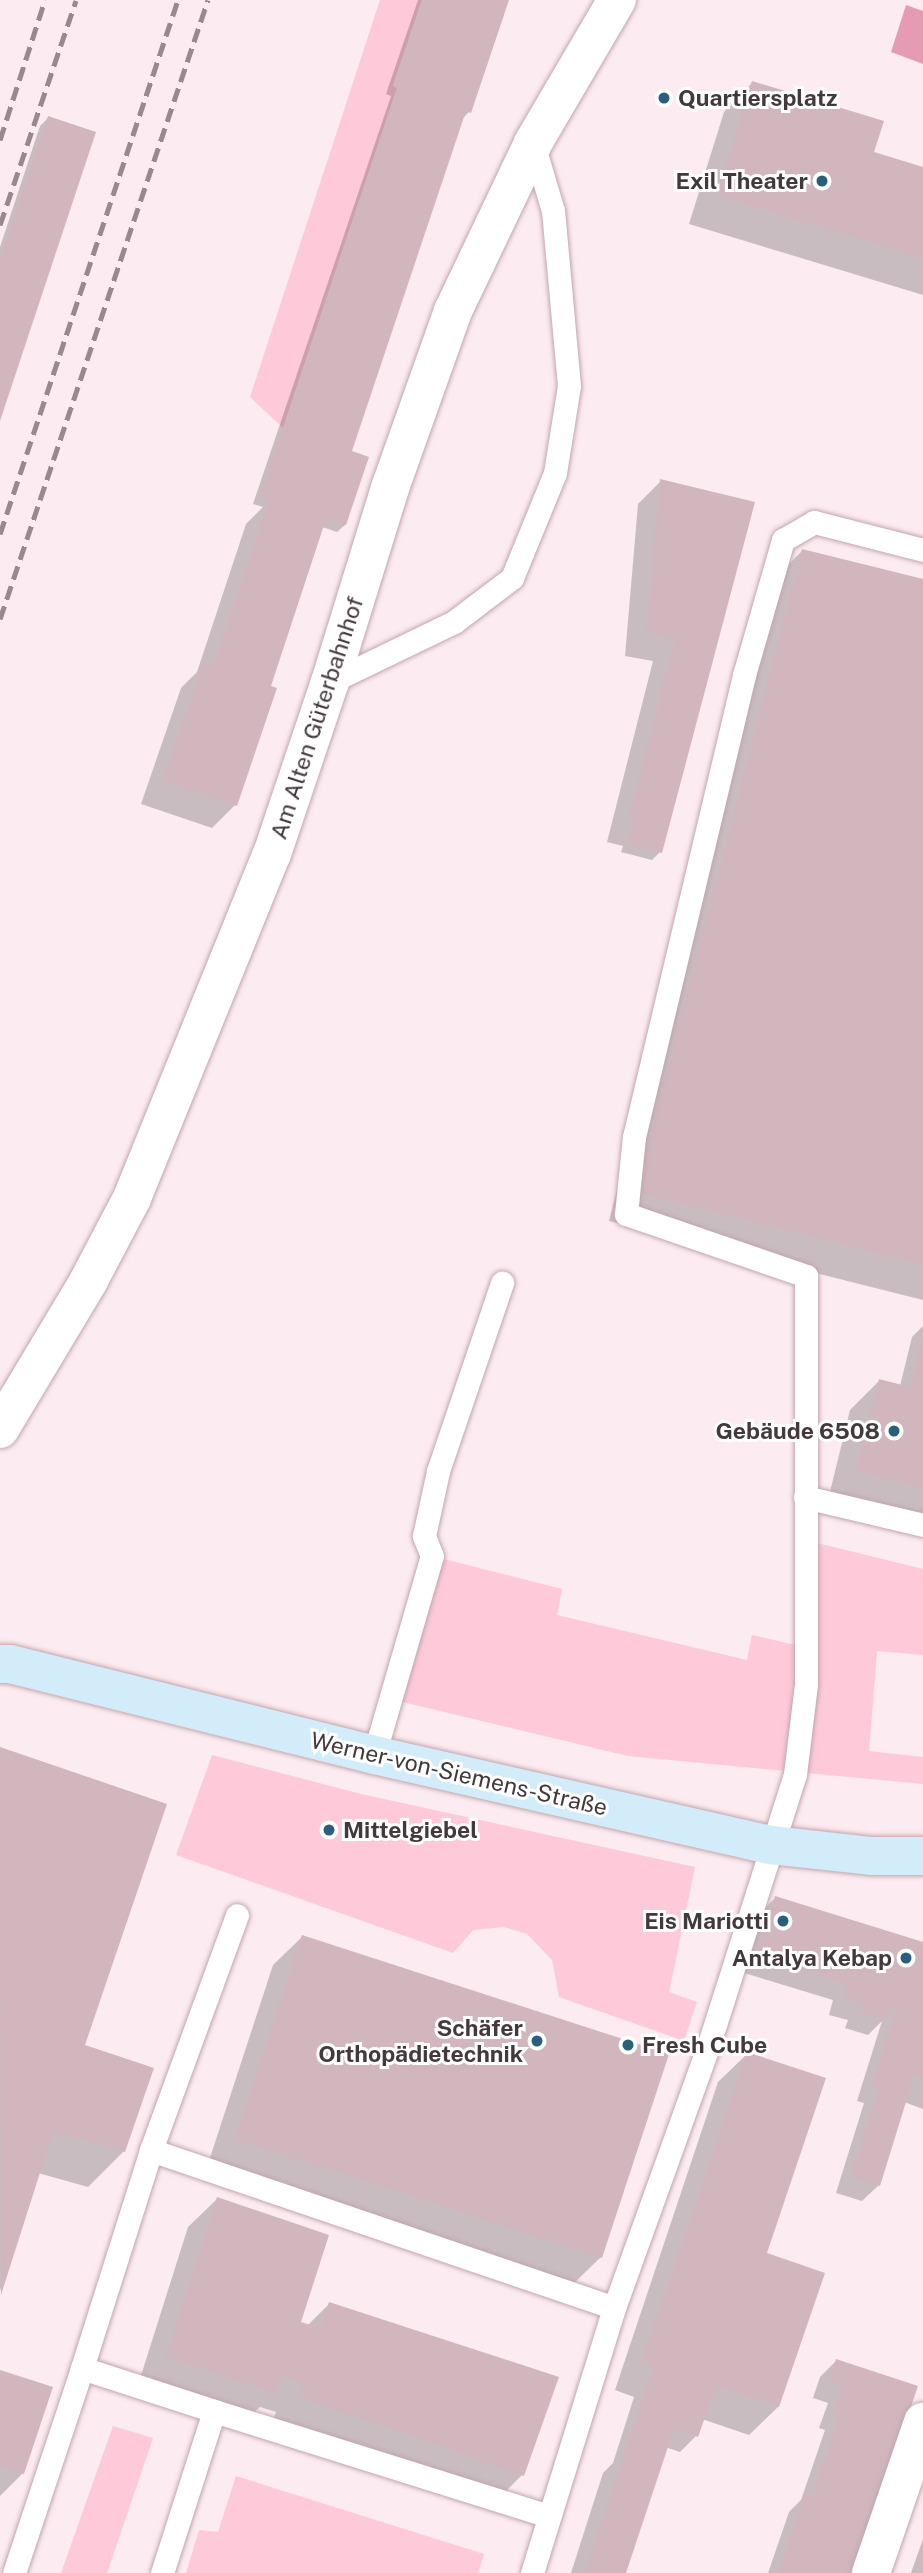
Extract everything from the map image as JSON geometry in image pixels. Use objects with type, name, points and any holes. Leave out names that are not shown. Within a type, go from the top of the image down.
[{"type":"main road","name":"Werner-von-Siemens-Straße","points":[[0,1664],[10,1664],[374,1755],[771,1845],[872,1856],[923,1856]]},
{"type":"street","name":"Am Alten Güterbahnhof","points":[[0,1429],[89,1280],[132,1198],[255,901],[330,682],[390,488],[453,311],[533,143],[617,0]]},
{"type":"street","points":[[870,2573],[923,2422]]},
{"type":"lane","points":[[330,682],[454,622],[512,578],[555,473],[569,386],[553,211],[533,143]]},
{"type":"lane","points":[[531,2573],[614,2308],[707,2050],[795,1774],[806,1684],[806,1276],[626,1214],[634,1137],[744,675],[783,540],[814,522],[923,550]]},
{"type":"lane","points":[[374,1755],[432,1556],[424,1535],[438,1471],[502,1283]]},
{"type":"lane","points":[[805,1497],[923,1525]]},
{"type":"lane","points":[[14,2573],[151,2150],[236,1915]]},
{"type":"lane","points":[[151,2150],[614,2308]]},
{"type":"lane","points":[[82,2368],[549,2516]]},
{"type":"lane","points":[[162,2573],[214,2411]]},
{"type":"shaded area","points":[[380,0],[422,0],[393,85],[397,88],[283,428],[250,397]]},
{"type":"shaded area","points":[[906,5],[923,11],[923,64],[891,52]]},
{"type":"shaded area","points":[[805,1540],[923,1569],[923,1655],[877,1651],[869,1751],[923,1757],[923,1784],[628,1756],[390,1699],[432,1556],[562,1589],[557,1615],[747,1660],[752,1635],[804,1647]]},
{"type":"shaded area","points":[[212,1755],[361,1794],[695,1867],[669,1992],[697,2002],[684,2041],[559,1997],[552,1960],[527,1934],[504,1927],[473,1930],[453,1953],[176,1855]]},
{"type":"shaded area","points":[[113,2426],[153,2438],[107,2573],[61,2573]]},
{"type":"shaded area","points":[[236,2476],[484,2554],[478,2573],[186,2573],[199,2530],[218,2532]]},
{"type":"building","points":[[422,0],[509,0],[471,113],[466,111],[352,451],[369,457],[346,525],[326,519],[271,686],[277,688],[237,806],[163,781],[203,663],[213,666],[269,499],[260,496],[397,88],[393,86]]},
{"type":"building","name":"Exil Theater","points":[[752,81],[884,121],[874,152],[923,167],[923,258],[717,196]]},
{"type":"building","points":[[48,116],[96,132],[0,421],[0,260]]},
{"type":"building","points":[[660,479],[755,502],[662,853],[628,844],[634,820],[629,819],[675,639],[647,633]]},
{"type":"building","points":[[802,549],[923,579],[923,1265],[636,1192]]},
{"type":"building","name":"Gebäude 6508","points":[[923,1341],[923,1488],[855,1471],[879,1379],[910,1387]]},
{"type":"building","points":[[0,1747],[167,1804],[85,2045],[154,2068],[125,2152],[53,2132],[1,2295]]},
{"type":"building","points":[[775,1896],[923,1942],[923,2078],[914,2076],[880,2186],[851,2177],[879,2087],[872,2085],[896,2009],[890,2006],[885,2020],[860,2012],[863,2004],[844,1999],[848,1984],[756,1956]]},
{"type":"building","points":[[302,1935],[669,2054],[602,2258],[235,2139]]},
{"type":"building","points":[[747,2052],[826,2078],[767,2253],[825,2273],[779,2407],[716,2386],[698,2437],[674,2429],[626,2573],[585,2573],[654,2365],[642,2361]]},
{"type":"building","points":[[217,2197],[329,2235],[301,2322],[320,2328],[329,2302],[559,2377],[524,2476],[299,2397],[304,2384],[281,2376],[276,2393],[166,2357]]},
{"type":"building","points":[[836,2359],[918,2386],[854,2573],[778,2573],[805,2493],[812,2496],[840,2414],[834,2412],[843,2387],[828,2382]]},
{"type":"building","points":[[0,2370],[53,2387],[24,2474],[0,2467]]},
{"type":"railway","points":[[0,140],[45,0]]},
{"type":"railway","points":[[0,225],[76,0]]},
{"type":"railway","points":[[0,534],[178,0]]},
{"type":"railway","points":[[0,619],[208,0]]},
{"type":"place","name":"Quartiersplatz","points":[[664,98]]},
{"type":"place","name":"Exil Theater","points":[[822,181]]},
{"type":"place","name":"Gebäude 6508","points":[[894,1431]]},
{"type":"place","name":"Mittelgiebel","points":[[329,1830]]},
{"type":"place","name":"Eis Mariotti","points":[[783,1921]]},
{"type":"place","name":"Antalya Kebap","points":[[906,1958]]},
{"type":"place","name":"Schäfer Orthopädietechnik","points":[[537,2041]]},
{"type":"place","name":"Fresh Cube","points":[[628,2045]]}]
